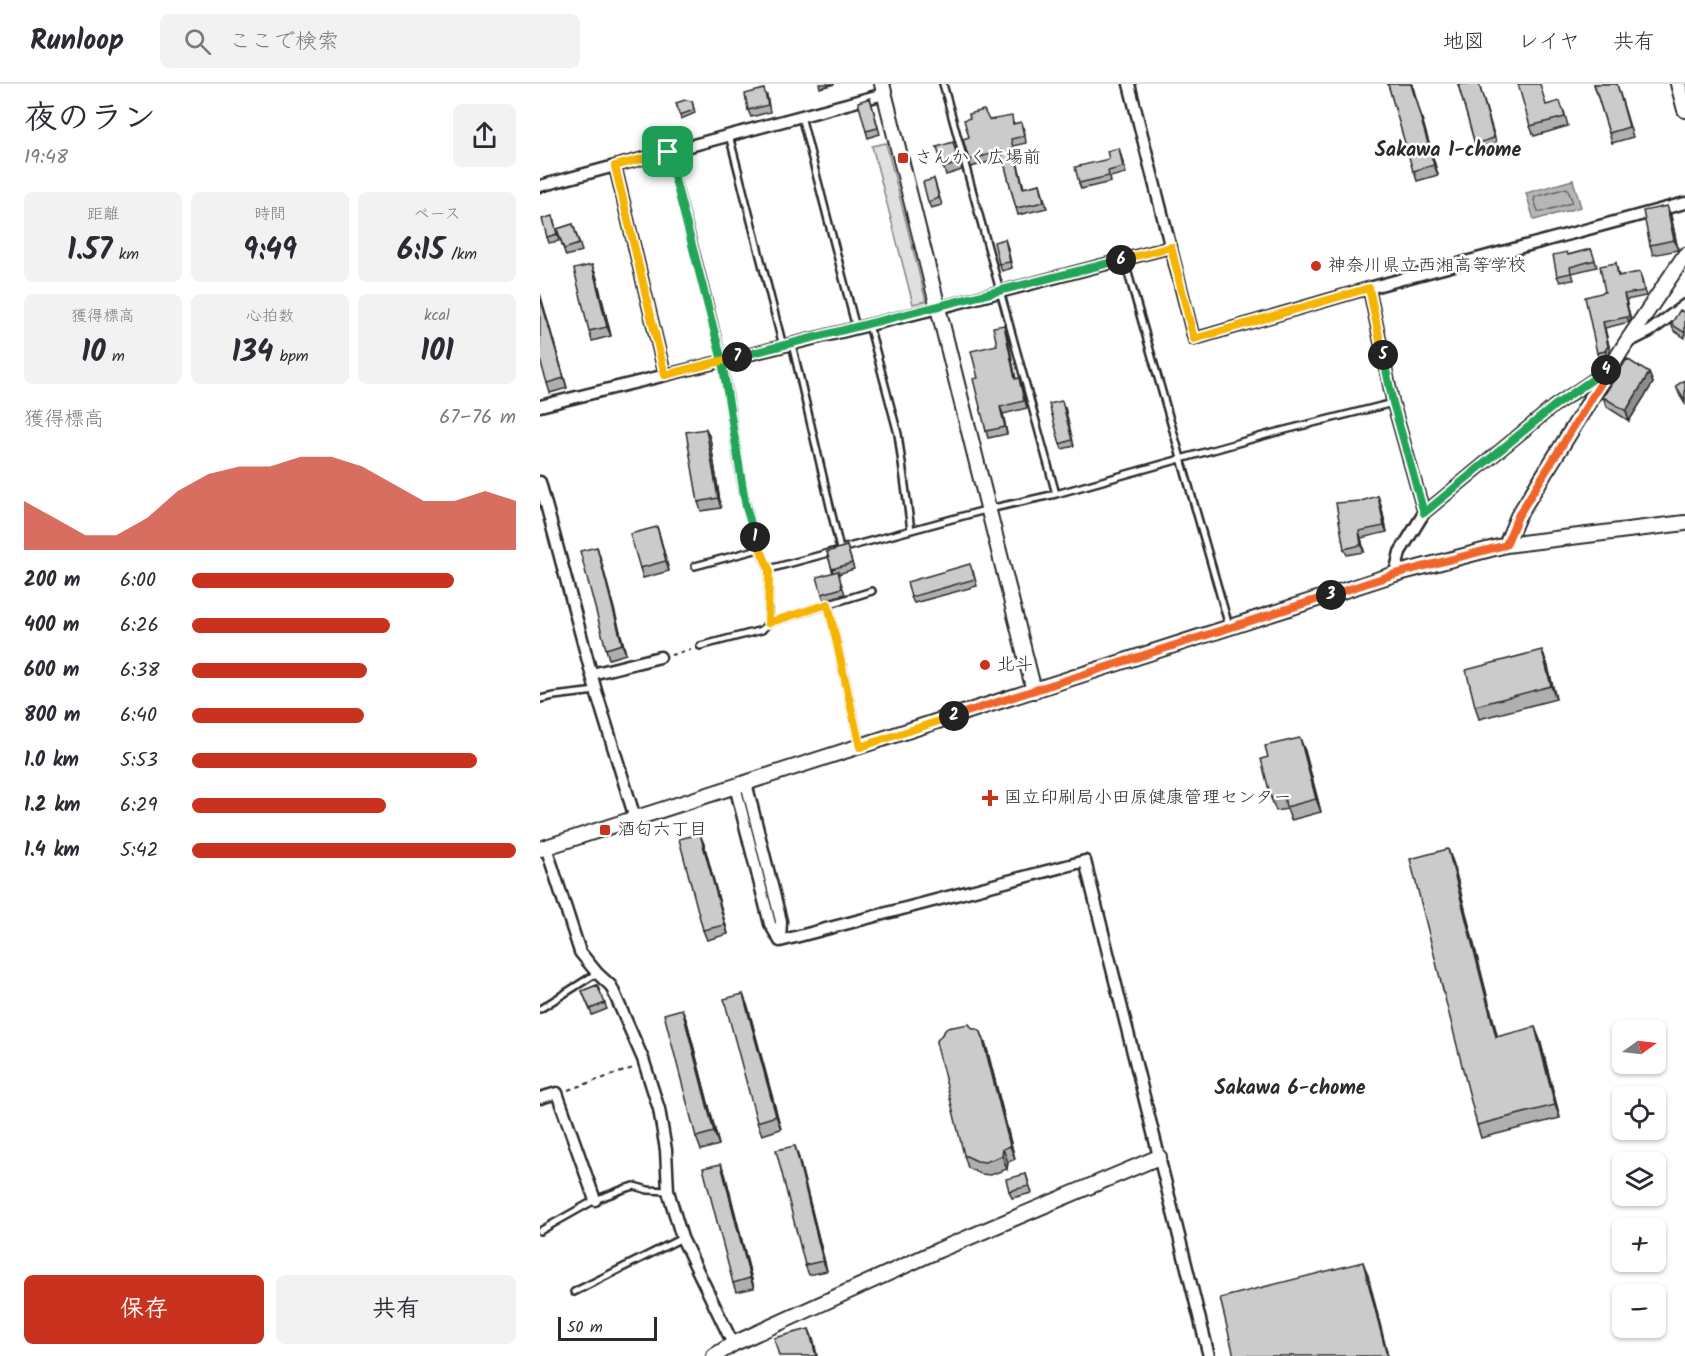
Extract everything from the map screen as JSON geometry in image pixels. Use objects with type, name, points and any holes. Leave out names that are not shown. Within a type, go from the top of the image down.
[{"type":"street","points":[[1129,84],[1194,339],[1369,288],[1685,203]]},
{"type":"street","points":[[1678,84],[1685,110]]},
{"type":"street","points":[[540,186],[801,116],[883,89],[1034,691]]},
{"type":"street","points":[[615,166],[665,375]]},
{"type":"street","points":[[540,405],[938,308],[1171,247]]},
{"type":"street","points":[[1506,545],[1518,516],[1626,343],[1685,255]]},
{"type":"street","points":[[1369,288],[1393,403],[1424,513]]},
{"type":"street","points":[[1626,343],[1650,332],[1685,305]]},
{"type":"street","points":[[1395,574],[1400,552],[1424,513],[1554,406],[1611,367]]},
{"type":"street","points":[[540,482],[596,691],[635,818]]},
{"type":"street","points":[[730,1350],[682,1238],[668,1191],[666,1150],[659,1108],[644,1064],[611,986],[580,952],[543,848],[1395,574],[1506,545],[1685,523]]},
{"type":"street","points":[[592,675],[660,657]]},
{"type":"street","points":[[741,785],[770,924],[780,941],[1085,861],[1209,1356]]},
{"type":"street","points":[[540,1098],[557,1092],[595,1200]]},
{"type":"street","points":[[714,1356],[939,1250],[1159,1157]]},
{"type":"lane","points":[[943,84],[1056,494]]},
{"type":"lane","points":[[801,116],[856,328]]},
{"type":"lane","points":[[729,135],[788,345],[840,549]]},
{"type":"lane","points":[[668,152],[722,361],[746,507],[759,549],[769,569],[768,623]]},
{"type":"lane","points":[[1124,259],[1229,628]]},
{"type":"lane","points":[[869,324],[898,434],[911,530]]},
{"type":"lane","points":[[769,569],[989,509],[1056,494],[1274,432],[1393,403]]},
{"type":"lane","points":[[695,566],[759,549]]},
{"type":"lane","points":[[700,646],[762,630],[768,623],[872,591]]},
{"type":"lane","points":[[828,604],[860,747]]},
{"type":"lane","points":[[540,699],[596,691]]},
{"type":"lane","points":[[540,1010],[597,973]]},
{"type":"lane","points":[[540,1231],[595,1200],[634,1186],[648,1190],[668,1191]]},
{"type":"lane","points":[[574,1292],[682,1238]]},
{"type":"path","points":[[660,657],[700,646]]},
{"type":"path","points":[[557,1092],[592,1083],[644,1064]]},
{"type":"shaded area","points":[[886,143],[926,301],[913,304],[872,146]]},
{"type":"water","points":[[1573,180],[1581,207],[1534,220],[1526,193]]},
{"type":"building","points":[[1388,84],[1411,84],[1434,165],[1413,171]]},
{"type":"building","points":[[1458,84],[1479,84],[1494,138],[1475,144]]},
{"type":"building","points":[[1518,84],[1540,84],[1546,105],[1560,101],[1565,117],[1530,126]]},
{"type":"building","points":[[1594,84],[1617,84],[1629,127],[1609,133]]},
{"type":"building","points":[[764,89],[768,105],[748,110],[745,94]]},
{"type":"building","points":[[870,98],[878,128],[866,131],[858,102]]},
{"type":"building","points":[[685,100],[692,101],[694,110],[680,115],[676,103]]},
{"type":"building","points":[[984,110],[989,120],[1012,116],[1013,124],[1021,122],[1024,136],[1011,139],[1023,188],[1040,184],[1044,202],[1016,208],[1001,151],[969,160],[963,139],[969,137],[964,120],[970,118],[969,114]]},
{"type":"building","points":[[953,142],[959,163],[943,168],[937,147]]},
{"type":"building","points":[[1119,148],[1123,167],[1108,171],[1109,176],[1079,183],[1075,167],[1109,159],[1107,151]]},
{"type":"building","points":[[934,179],[939,198],[928,202],[923,182]]},
{"type":"building","points":[[1667,206],[1674,240],[1650,245],[1643,211]]},
{"type":"building","points":[[552,216],[557,234],[547,237],[542,219]]},
{"type":"building","points":[[573,224],[579,244],[564,249],[557,229]]},
{"type":"building","points":[[1005,239],[1010,262],[999,264],[994,242]]},
{"type":"building","points":[[1591,249],[1595,260],[1570,267],[1571,273],[1557,276],[1553,255],[1567,252],[1568,255]]},
{"type":"building","points":[[1616,263],[1618,276],[1640,272],[1644,291],[1624,294],[1629,315],[1603,322],[1608,346],[1605,351],[1597,353],[1585,297],[1605,292],[1600,266]]},
{"type":"building","points":[[592,265],[607,327],[589,331],[574,269]]},
{"type":"building","points":[[540,297],[564,378],[547,383],[540,360]]},
{"type":"building","points":[[1680,310],[1685,313],[1685,333],[1671,324]]},
{"type":"building","points":[[1004,325],[1015,379],[1019,378],[1024,401],[1000,407],[1005,427],[986,431],[973,379],[978,378],[971,351],[997,345],[993,327]]},
{"type":"building","points":[[1627,359],[1649,373],[1626,411],[1603,397]]},
{"type":"building","points":[[1685,380],[1685,400],[1676,386]]},
{"type":"building","points":[[1062,401],[1072,440],[1060,444],[1049,404]]},
{"type":"building","points":[[706,429],[718,498],[698,502],[686,432]]},
{"type":"building","points":[[1378,496],[1384,526],[1359,531],[1361,545],[1344,549],[1336,503],[1361,501]]},
{"type":"building","points":[[657,527],[666,561],[640,568],[630,534]]},
{"type":"building","points":[[847,546],[852,563],[832,569],[827,552]]},
{"type":"building","points":[[597,547],[622,644],[606,649],[580,551]]},
{"type":"building","points":[[970,564],[975,579],[911,597],[907,582]]},
{"type":"building","points":[[838,571],[842,588],[822,594],[817,577]]},
{"type":"building","points":[[1542,650],[1551,686],[1475,706],[1466,670]]},
{"type":"building","points":[[1300,738],[1316,799],[1286,807],[1284,795],[1271,798],[1261,759],[1268,757],[1265,746]]},
{"type":"building","points":[[700,834],[725,925],[703,930],[679,839]]},
{"type":"building","points":[[1448,849],[1496,1037],[1535,1027],[1555,1105],[1477,1125],[1410,859]]},
{"type":"building","points":[[597,985],[605,1003],[590,1009],[582,991]]},
{"type":"building","points":[[743,994],[776,1116],[757,1122],[724,999]]},
{"type":"building","points":[[682,1009],[714,1132],[696,1137],[664,1014]]},
{"type":"building","points":[[969,1024],[973,1029],[981,1032],[1010,1146],[1003,1149],[1002,1156],[985,1162],[964,1155],[936,1042],[947,1028]]},
{"type":"building","points":[[795,1146],[823,1261],[805,1265],[776,1150]]},
{"type":"building","points":[[721,1164],[750,1278],[733,1283],[703,1168]]},
{"type":"building","points":[[1026,1174],[1029,1186],[1009,1191],[1006,1179]]},
{"type":"building","points":[[1363,1262],[1387,1356],[1234,1356],[1220,1298]]},
{"type":"building","points":[[809,1329],[816,1356],[779,1356],[774,1338]]},
{"type":"place","name":"さんかく広場前","points":[[903,158]]},
{"type":"place","name":"神奈川県立西湘高等学校","points":[[1316,266]]},
{"type":"place","name":"北斗","points":[[985,665]]},
{"type":"place","name":"国立印刷局小田原健康管理センター","points":[[990,798]]},
{"type":"place","name":"酒匂六丁目","points":[[605,830]]},
{"type":"district","name":"Sakawa 1-chome","points":[[1448,151]]},
{"type":"district","name":"Sakawa 6-chome","points":[[1290,1089]]},
{"type":"route","points":[[668,152],[615,166],[665,375],[722,361],[783,346],[938,308],[1171,247],[1194,339],[1369,288],[1393,403],[1424,513],[1554,406],[1611,367],[1518,516],[1506,545],[1395,574],[860,747],[828,604],[768,623],[769,569],[759,549],[746,507],[722,361],[668,152]]}]
